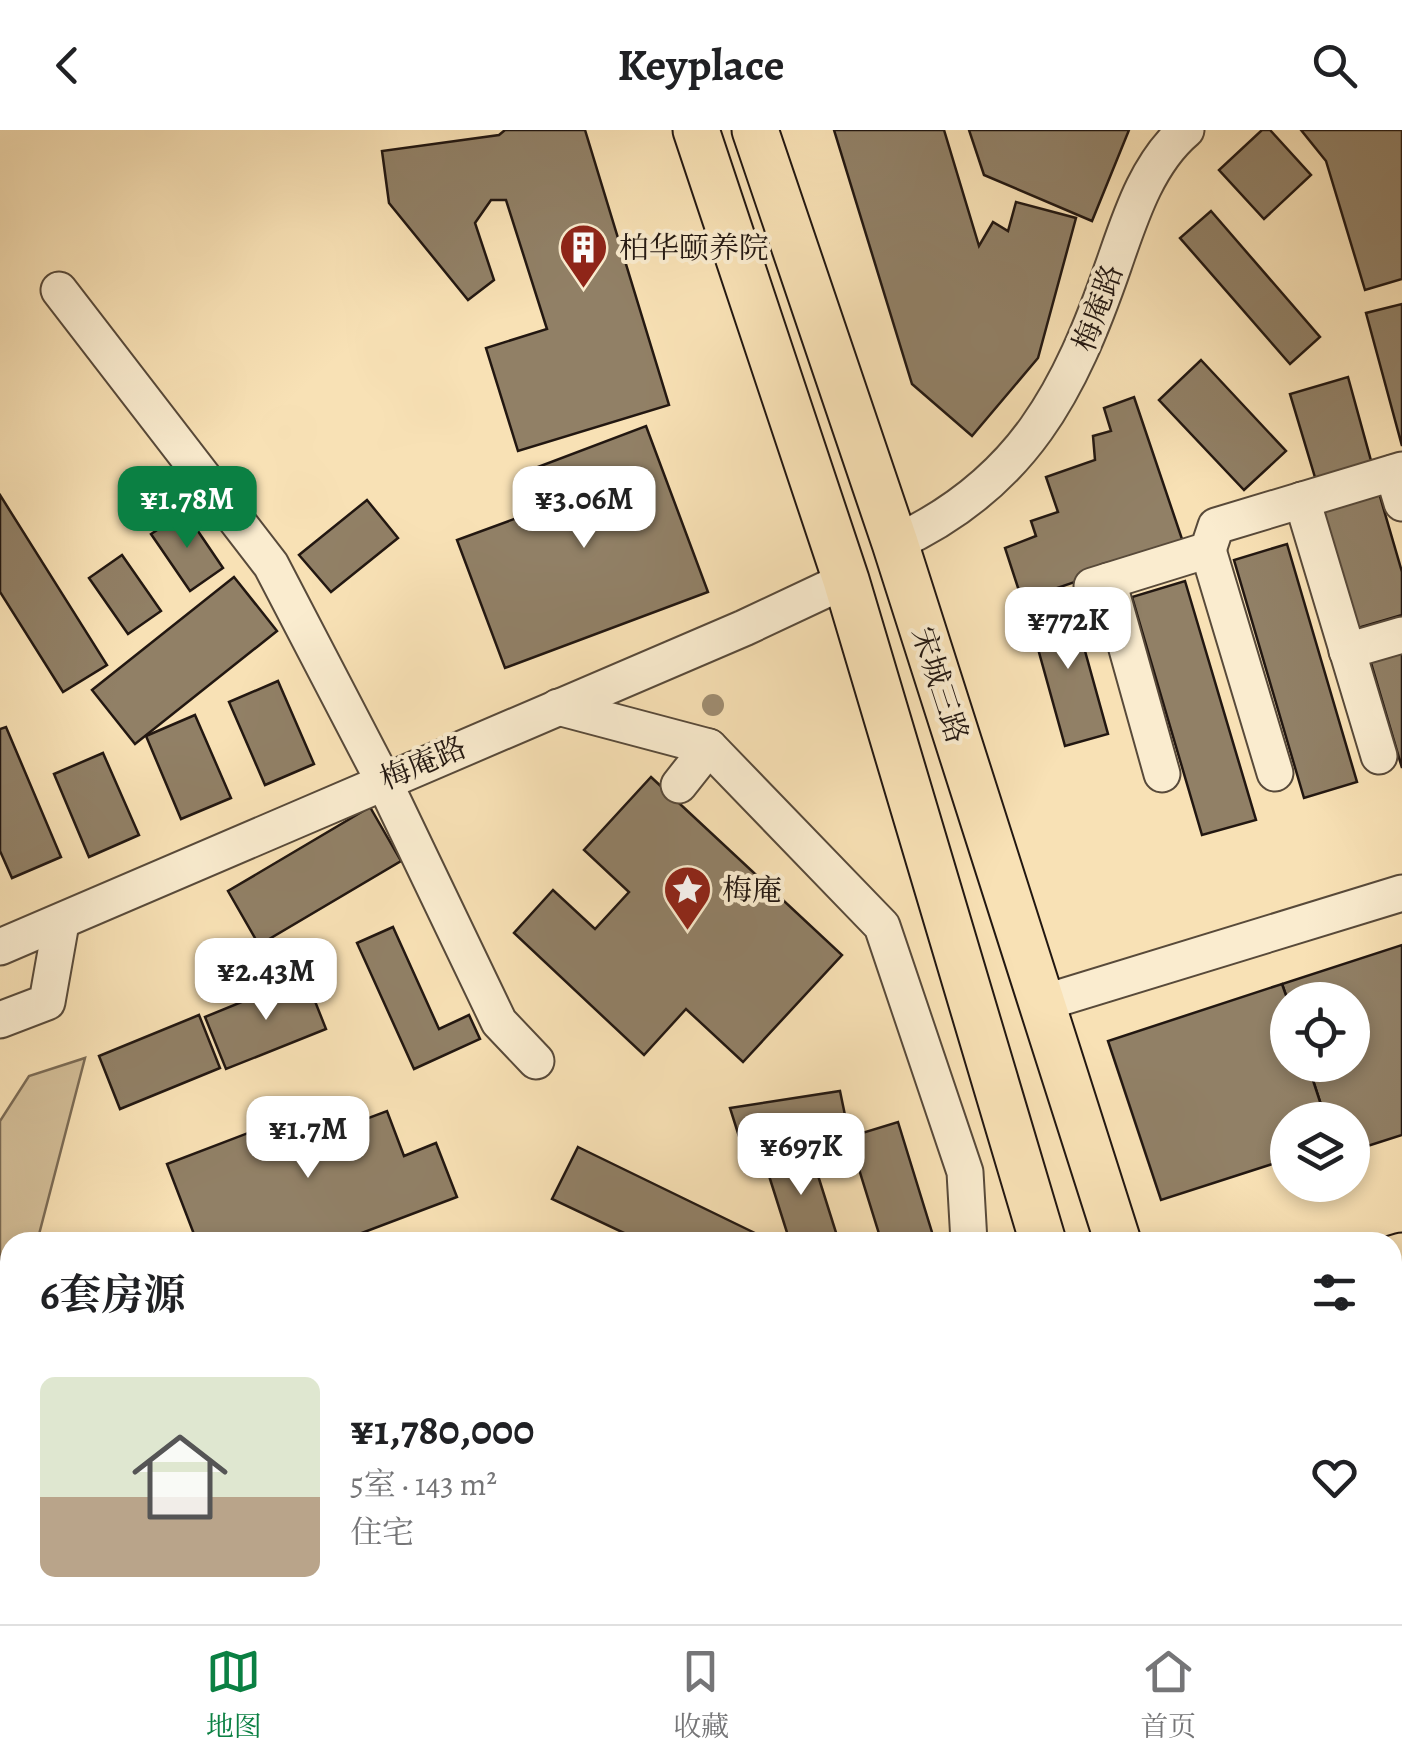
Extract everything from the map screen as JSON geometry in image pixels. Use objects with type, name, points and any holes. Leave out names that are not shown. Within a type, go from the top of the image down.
[{"type":"main road","name":"宋城三路","points":[[696,130],[846,580],[1040,1232]]},
{"type":"main road","name":"宋城三路","points":[[756,130],[895,544],[1115,1232]]},
{"type":"street","name":"梅庵路","points":[[895,544],[943,521],[991,483],[1037,427],[1073,374],[1150,177],[1186,130]]},
{"type":"street","points":[[59,290],[271,565],[383,780],[499,1022],[536,1061]]},
{"type":"street","points":[[1276,773],[1208,550],[1216,526],[1302,500],[1399,482]]},
{"type":"street","points":[[1302,500],[1378,756]]},
{"type":"street","points":[[1162,774],[1100,584],[1208,550]]},
{"type":"street","name":"梅庵路","points":[[0,947],[846,580]]},
{"type":"street","points":[[1347,651],[1402,636]]},
{"type":"street","points":[[558,707],[709,747],[882,926],[965,1172],[968,1232]]},
{"type":"street","points":[[678,784],[709,747]]},
{"type":"street","points":[[1044,1002],[1402,893]]},
{"type":"street","points":[[0,1020],[47,1002],[61,923]]},
{"type":"shaded area","points":[[85,1058],[40,1232],[0,1232],[0,1121],[29,1076]]},
{"type":"building","name":"柏华颐养院","points":[[505,130],[585,130],[669,405],[518,451],[486,348],[547,329],[506,200],[491,200],[475,223],[494,280],[468,300],[389,203],[382,151],[499,135]]},
{"type":"building","points":[[834,130],[944,130],[979,246],[993,222],[1008,231],[1016,202],[1076,218],[1038,358],[972,436],[912,384]]},
{"type":"building","points":[[969,130],[1129,130],[1092,221],[984,175]]},
{"type":"building","points":[[1262,130],[1270,130],[1311,175],[1264,219],[1219,170]]},
{"type":"building","points":[[1301,130],[1402,130],[1402,279],[1365,290],[1326,161]]},
{"type":"building","points":[[1211,211],[1320,337],[1290,364],[1180,238]]},
{"type":"building","points":[[1402,304],[1402,446],[1366,313]]},
{"type":"building","points":[[1201,360],[1286,451],[1244,490],[1159,400]]},
{"type":"building","points":[[1348,377],[1373,468],[1317,484],[1290,394]]},
{"type":"building","points":[[1134,397],[1184,545],[1022,600],[1005,548],[1036,536],[1031,521],[1058,512],[1046,477],[1095,460],[1093,436],[1111,431],[1104,408]]},
{"type":"building","points":[[646,426],[708,592],[505,668],[457,540],[536,511],[522,473]]},
{"type":"building","points":[[1379,493],[1402,572],[1402,615],[1358,628],[1323,509]]},
{"type":"building","points":[[0,495],[107,665],[63,692],[0,592]]},
{"type":"building","points":[[367,500],[398,538],[331,592],[299,555]]},
{"type":"building","points":[[185,512],[223,568],[190,591],[151,534]]},
{"type":"building","points":[[1287,544],[1357,782],[1304,798],[1234,560]]},
{"type":"building","points":[[122,555],[161,611],[128,634],[89,578]]},
{"type":"building","points":[[234,577],[277,631],[135,744],[92,690]]},
{"type":"building","points":[[1185,581],[1256,820],[1202,835],[1132,597]]},
{"type":"building","points":[[1070,597],[1108,734],[1065,746],[1027,609]]},
{"type":"building","points":[[1402,647],[1402,768],[1369,656]]},
{"type":"building","points":[[278,681],[314,764],[265,785],[229,702]]},
{"type":"building","points":[[195,715],[231,798],[181,819],[146,736]]},
{"type":"building","points":[[6,727],[61,857],[12,878],[0,851],[0,729]]},
{"type":"building","points":[[103,753],[139,835],[89,857],[54,774]]},
{"type":"building","name":"梅庵","points":[[651,777],[842,955],[743,1062],[686,1009],[644,1055],[514,933],[553,890],[595,929],[629,892],[584,850]]},
{"type":"building","points":[[370,807],[401,861],[259,945],[228,891]]},
{"type":"building","points":[[393,927],[439,1029],[469,1015],[480,1039],[414,1069],[357,943]]},
{"type":"building","points":[[1402,945],[1402,1135],[1370,1145],[1370,1102],[1320,1102],[1314,1082],[1370,1082],[1370,982],[1288,982]]},
{"type":"building","points":[[305,976],[326,1029],[226,1069],[205,1017]]},
{"type":"building","points":[[1270,988],[1270,1082],[1314,1082],[1320,1102],[1270,1102],[1270,1165],[1161,1200],[1108,1041]]},
{"type":"building","points":[[199,1015],[220,1068],[120,1109],[99,1056]]},
{"type":"building","points":[[840,1091],[846,1120],[742,1146],[730,1108]]},
{"type":"building","points":[[332,1101],[342,1128],[387,1111],[404,1156],[436,1143],[457,1197],[364,1232],[193,1232],[167,1164]]},
{"type":"building","points":[[898,1122],[932,1232],[878,1232],[849,1137]]},
{"type":"building","points":[[578,1147],[753,1232],[622,1232],[552,1199]]},
{"type":"building","points":[[809,1147],[836,1232],[787,1232],[764,1160]]},
{"type":"place","name":"柏华颐养院","points":[[584,290]]},
{"type":"place","name":"梅庵","points":[[687,932]]}]
